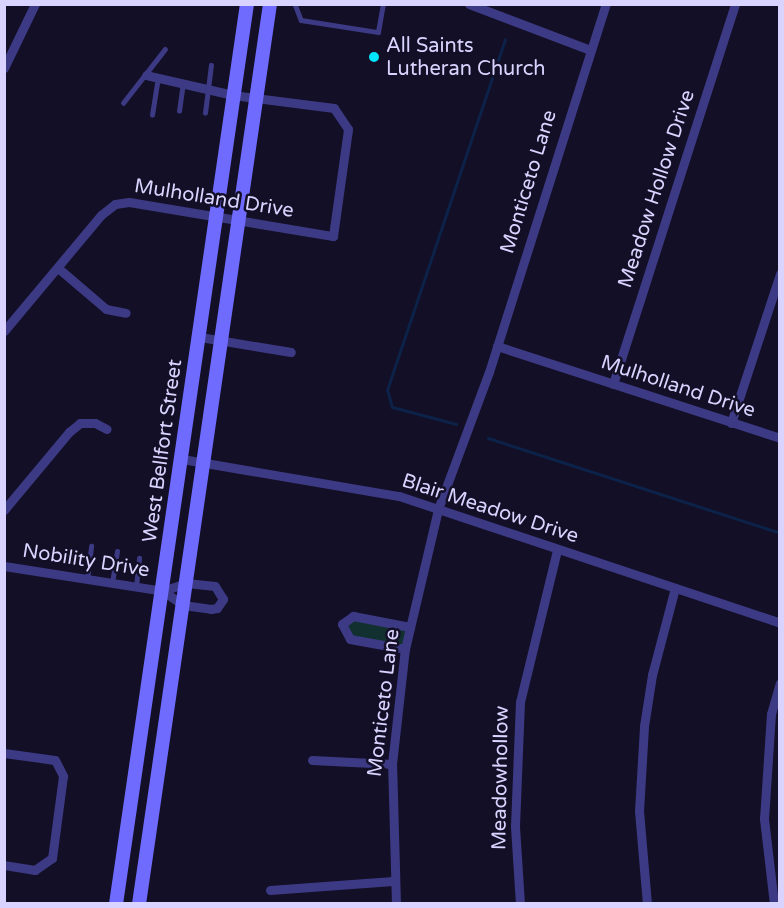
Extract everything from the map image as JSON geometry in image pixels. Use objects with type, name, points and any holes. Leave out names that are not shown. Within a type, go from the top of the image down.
[{"type":"main road","name":"West Bellfort Street","points":[[116,903],[247,4]]},
{"type":"main road","points":[[139,903],[270,4]]},
{"type":"main road","points":[[131,805],[153,807]]},
{"type":"street","points":[[4,68],[35,4]]},
{"type":"street","points":[[470,4],[590,50]]},
{"type":"street","name":"Monticeto Lane","points":[[396,903],[393,881],[392,764],[405,649],[410,627],[438,509],[489,372],[606,4]]},
{"type":"street","name":"Meadow Hollow Drive","points":[[613,384],[735,4]]},
{"type":"street","points":[[146,75],[233,95],[257,98]]},
{"type":"street","name":"Mulholland Drive","points":[[4,332],[115,204],[129,202],[333,236],[348,129],[342,115],[334,108],[257,98]]},
{"type":"street","points":[[58,268],[106,309],[126,313]]},
{"type":"street","points":[[730,423],[780,274]]},
{"type":"street","points":[[200,337],[291,352]]},
{"type":"street","name":"Mulholland Drive","points":[[497,346],[780,438]]},
{"type":"street","points":[[4,510],[69,432],[80,423],[95,423],[107,429]]},
{"type":"street","name":"Blair Meadow Drive","points":[[182,459],[375,491],[438,509],[780,623]]},
{"type":"street","name":"Meadowhollow","points":[[520,903],[515,826],[520,702],[557,550]]},
{"type":"street","name":"Nobility Drive","points":[[4,566],[163,591],[183,605],[211,609],[217,608],[223,599],[223,593],[215,586],[186,583],[163,591]]},
{"type":"street","points":[[647,903],[639,811],[644,726],[652,675],[675,588]]},
{"type":"street","points":[[405,649],[350,639],[342,624],[353,616],[410,627]]},
{"type":"street","points":[[774,903],[764,819],[771,714],[780,683]]},
{"type":"street","points":[[4,753],[49,758],[60,765],[63,776],[52,858],[42,868],[4,865]]},
{"type":"street","points":[[312,760],[392,764]]},
{"type":"street","points":[[270,890],[393,881]]},
{"type":"lane","points":[[295,4],[301,20],[378,32],[383,4]]},
{"type":"lane","points":[[123,103],[165,49]]},
{"type":"lane","points":[[205,113],[211,64]]},
{"type":"lane","points":[[152,115],[158,78]]},
{"type":"lane","points":[[179,111],[183,83]]},
{"type":"lane","points":[[87,580],[91,546]]},
{"type":"lane","points":[[112,584],[117,551]]},
{"type":"lane","points":[[136,587],[140,558]]},
{"type":"green space","points":[[349,618],[410,628],[404,648],[350,638],[345,621]]},
{"type":"waterway","points":[[456,424],[392,407],[387,390],[505,39]]},
{"type":"waterway","points":[[488,438],[780,533]]},
{"type":"place","name":"All Saints Lutheran Church","points":[[374,57]]}]
